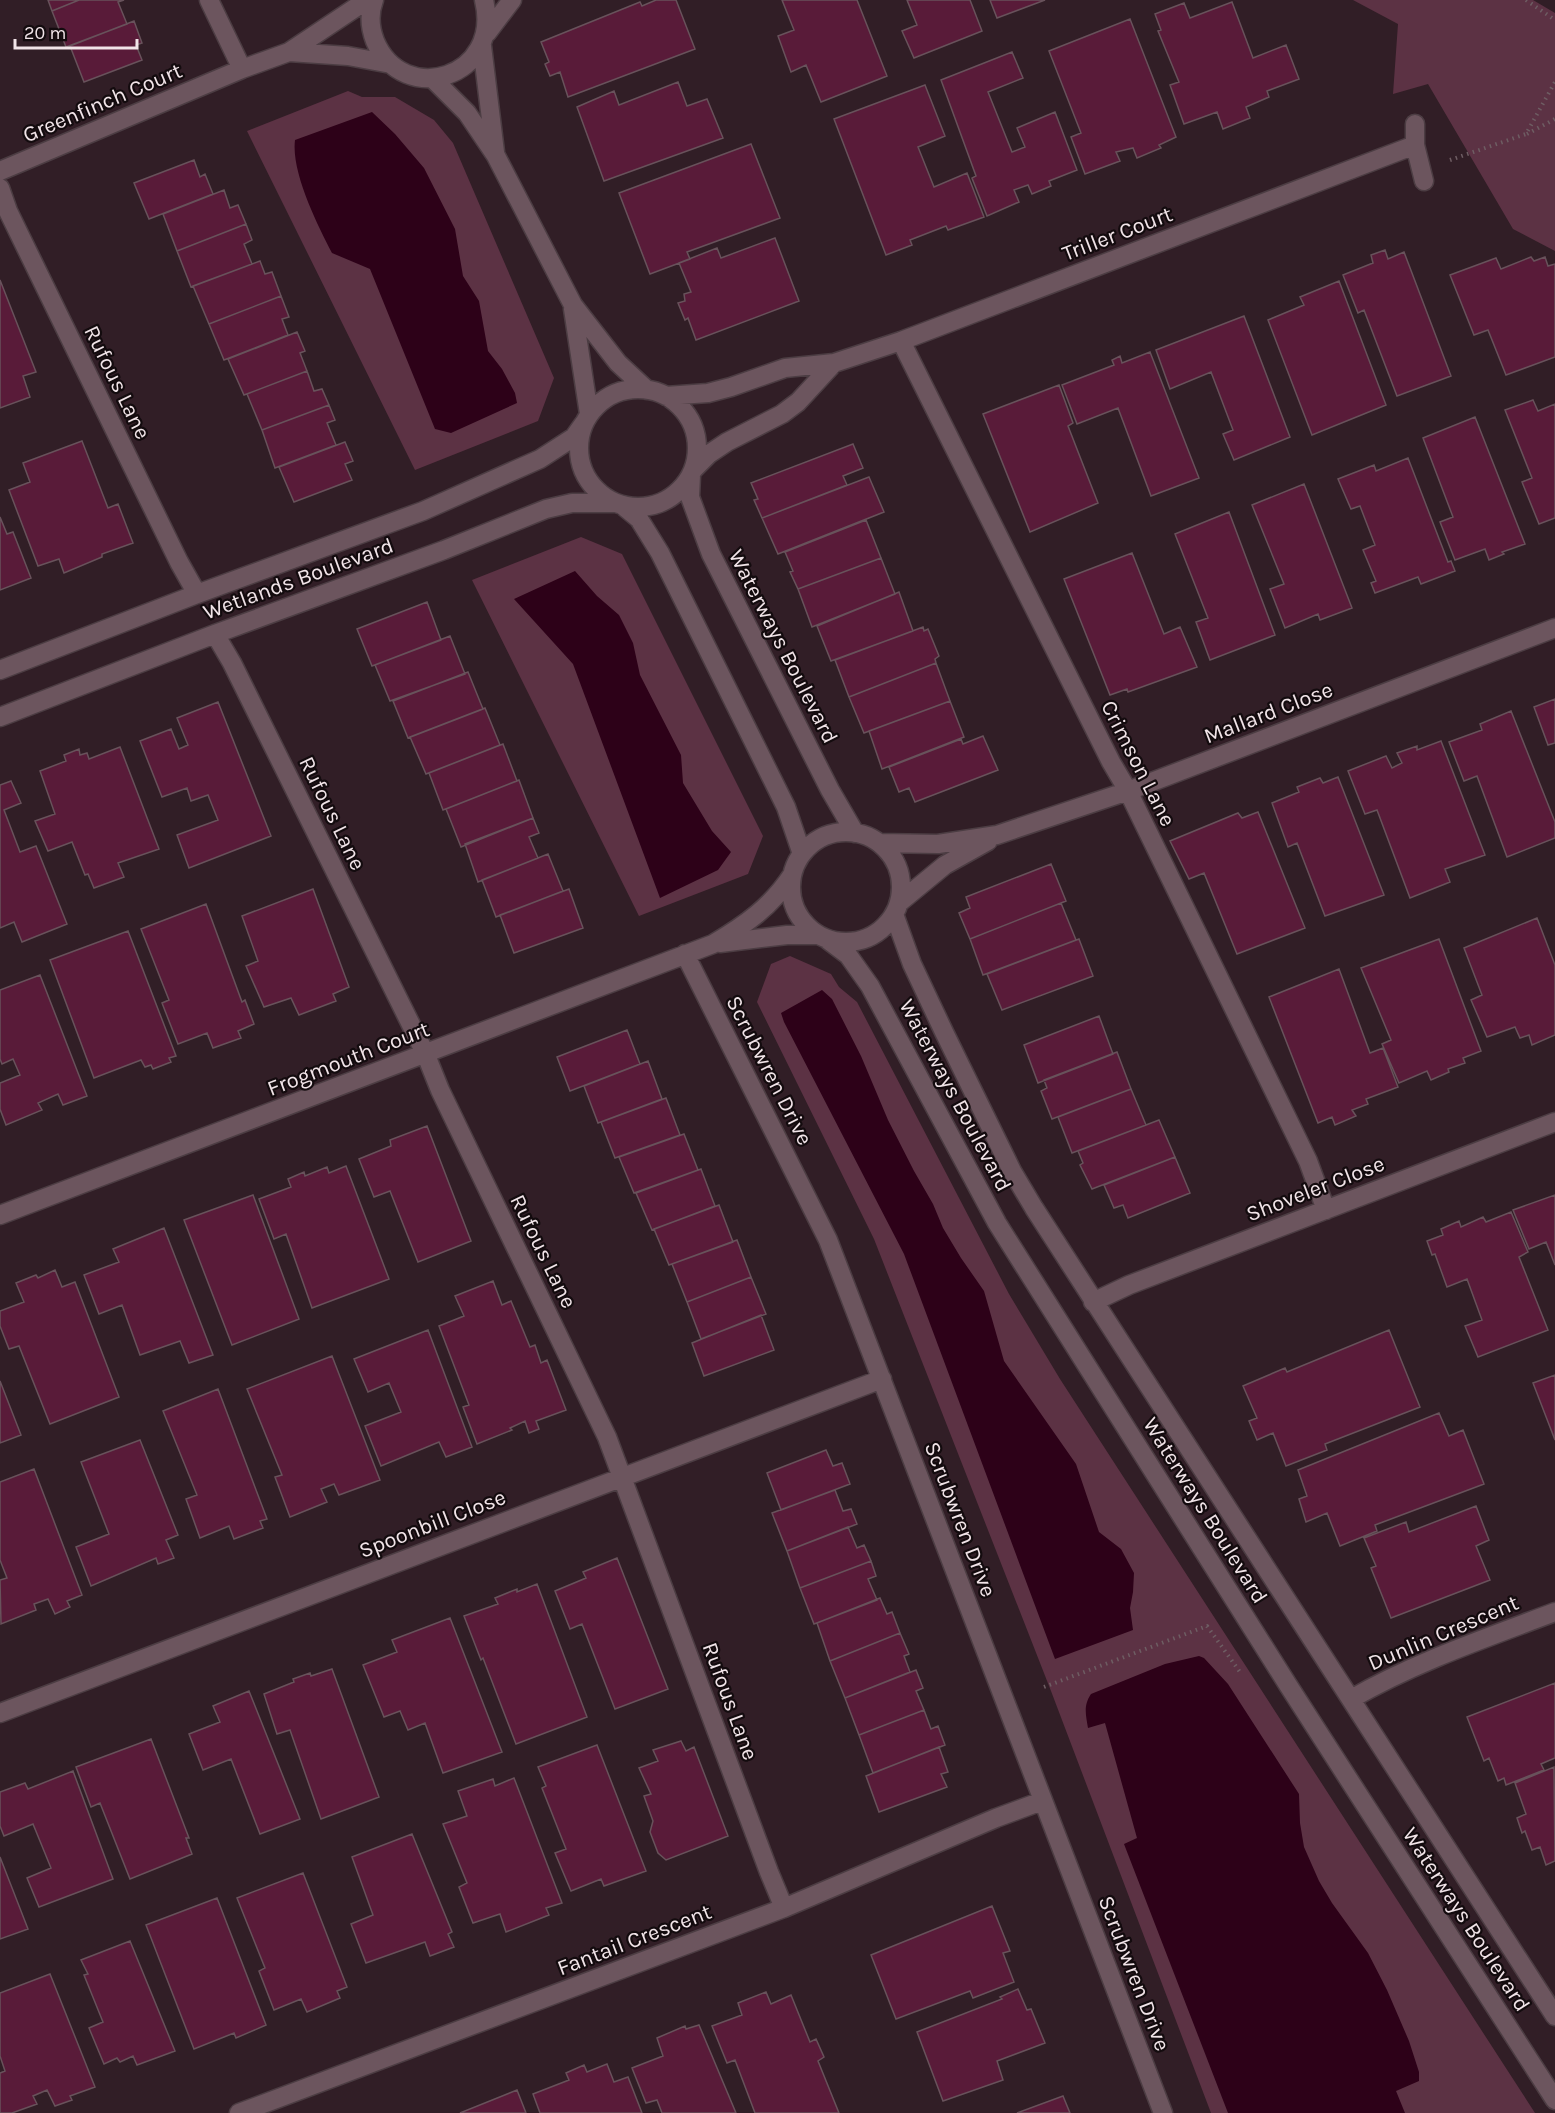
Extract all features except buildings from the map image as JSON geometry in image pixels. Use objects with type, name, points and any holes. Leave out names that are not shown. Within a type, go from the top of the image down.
[{"type":"street","points":[[209,0],[242,69]]},
{"type":"street","name":"Greenfinch Court","points":[[0,171],[242,69],[289,52],[367,0]]},
{"type":"street","points":[[374,0],[371,17],[372,34],[379,51],[391,64]]},
{"type":"street","points":[[484,0],[488,15],[484,40],[496,156]]},
{"type":"street","points":[[432,78],[461,69],[473,59],[512,0]]},
{"type":"street","name":"Greenfinch Court","points":[[289,52],[348,56],[391,64],[410,75],[432,78]]},
{"type":"street","points":[[432,78],[467,113],[496,156],[573,305],[618,363],[647,390]]},
{"type":"street","points":[[1415,124],[1415,145],[1422,176]]},
{"type":"street","name":"Triller Court","points":[[666,396],[708,393],[785,368],[834,363],[901,341],[1415,145]]},
{"type":"street","name":"Rufous Lane","points":[[0,188],[8,211],[179,562],[197,594]]},
{"type":"street","points":[[573,305],[587,419],[579,448],[584,472],[599,493],[639,519],[660,553],[786,807],[801,854]]},
{"type":"street","name":"Crimson Lane","points":[[901,341],[1111,762],[1128,791],[1308,1161],[1326,1210]]},
{"type":"street","name":"Triller Court","points":[[692,472],[709,454],[727,442],[782,414],[798,402],[834,363]]},
{"type":"street","points":[[587,419],[602,401],[616,393],[632,389],[647,390],[666,396],[683,409],[693,426],[697,448],[692,472],[680,491],[662,503],[641,507],[619,504]]},
{"type":"street","name":"Wetlands Boulevard","points":[[0,670],[197,594],[423,511],[540,459],[574,437],[587,419]]},
{"type":"street","name":"Waterways Boulevard","points":[[692,472],[690,497],[711,554],[830,790],[855,833]]},
{"type":"street","name":"Wetlands Boulevard","points":[[0,717],[215,634],[444,550],[546,509],[572,503],[619,504]]},
{"type":"street","name":"Mallard Close","points":[[879,843],[938,844],[997,835],[1128,791],[1555,628]]},
{"type":"street","name":"Rufous Lane","points":[[215,634],[232,663],[426,1054],[440,1090],[607,1437],[784,1908]]},
{"type":"street","points":[[840,832],[855,833],[879,843],[890,854],[898,869],[901,885],[897,908],[885,927],[866,939],[843,943],[823,937],[803,921],[793,903],[792,875],[801,854],[812,843],[840,832]]},
{"type":"street","name":"Mallard Close","points":[[897,908],[945,865],[997,835]]},
{"type":"street","name":"Frogmouth Court","points":[[0,1215],[713,944],[746,925],[774,898],[792,875]]},
{"type":"street","name":"Waterways Boulevard","points":[[897,908],[912,964],[1012,1171],[1094,1302],[1555,2016]]},
{"type":"street","name":"Frogmouth Court","points":[[713,944],[787,935],[823,937]]},
{"type":"street","name":"Waterways Boulevard","points":[[823,937],[848,955],[870,986],[997,1224],[1288,1685],[1555,2100]]},
{"type":"street","name":"Scrubwren Drive","points":[[685,954],[828,1240],[1163,2113]]},
{"type":"street","name":"Shoveler Close","points":[[1094,1302],[1129,1285],[1555,1122]]},
{"type":"street","name":"Spoonbill Close","points":[[0,1713],[882,1379]]},
{"type":"street","name":"Dunlin Crescent","points":[[1351,1699],[1382,1681],[1440,1656],[1555,1612]]},
{"type":"street","name":"Fantail Crescent","points":[[239,2113],[784,1908],[996,1818],[1042,1801]]},
{"type":"path","points":[[1526,0],[1555,20]]},
{"type":"path","points":[[1526,134],[1555,82]]},
{"type":"path","points":[[1422,176],[1526,134],[1555,119]]},
{"type":"path","points":[[1044,1687],[1202,1628]]},
{"type":"shaded area","points":[[1353,0],[1533,0],[1555,13],[1555,251],[1513,229],[1428,84],[1393,94],[1398,24]]},
{"type":"shaded area","points":[[348,91],[362,97],[395,97],[434,120],[453,143],[554,378],[538,421],[415,470],[247,131]]},
{"type":"shaded area","points":[[372,112],[395,134],[424,168],[455,229],[463,276],[479,301],[488,351],[502,369],[515,393],[517,403],[451,433],[435,429],[370,269],[332,253],[306,198],[297,167],[295,140]]},
{"type":"shaded area","points":[[581,537],[622,554],[763,836],[748,874],[639,916],[472,580]]},
{"type":"shaded area","points":[[575,571],[597,596],[619,615],[633,643],[640,675],[681,755],[683,783],[712,831],[731,852],[718,870],[660,898],[573,664],[514,599]]},
{"type":"shaded area","points":[[790,956],[831,974],[839,987],[857,1002],[1009,1294],[1060,1379],[1535,2113],[1211,2113],[1051,1691],[874,1239],[757,1002],[771,964]]},
{"type":"shaded area","points":[[822,990],[832,999],[861,1056],[888,1120],[933,1204],[943,1228],[984,1291],[1004,1361],[1076,1464],[1099,1532],[1121,1549],[1134,1573],[1130,1608],[1133,1630],[1055,1659],[904,1254],[784,1022],[781,1013]]},
{"type":"shaded area","points":[[1199,1656],[1204,1658],[1228,1684],[1299,1794],[1304,1847],[1319,1881],[1368,1953],[1409,2041],[1419,2072],[1419,2081],[1396,2091],[1405,2113],[1228,2113],[1124,1844],[1137,1838],[1105,1723],[1088,1728],[1086,1715],[1086,1707],[1091,1694],[1165,1664]]}]
